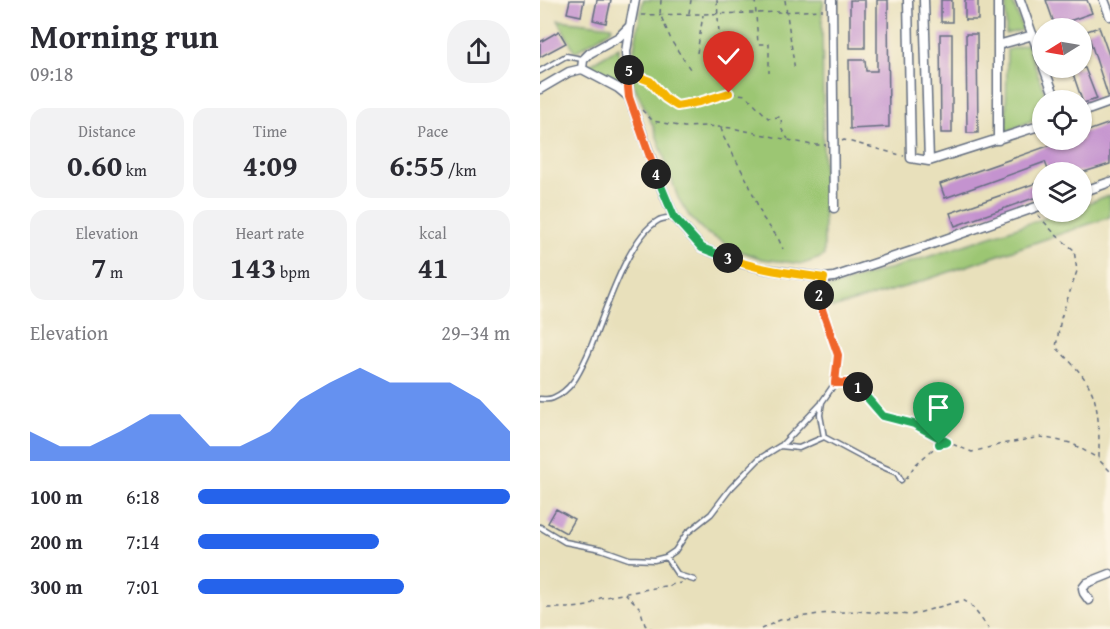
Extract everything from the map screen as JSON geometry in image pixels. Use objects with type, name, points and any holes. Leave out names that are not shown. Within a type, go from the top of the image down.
[{"type":"street","points":[[635,0],[626,52],[629,97],[674,217],[702,248],[740,263],[765,269],[824,278],[834,277],[1032,209]]},
{"type":"street","points":[[832,0],[834,208]]},
{"type":"street","points":[[908,0],[910,158],[929,161],[1032,128]]},
{"type":"street","points":[[924,0],[929,161]]},
{"type":"street","points":[[998,0],[998,140]]},
{"type":"street","points":[[1020,0],[1032,32]]},
{"type":"street","points":[[1104,0],[1110,16]]},
{"type":"street","points":[[582,69],[583,60],[590,53],[619,37],[630,26]]},
{"type":"street","points":[[998,45],[1032,35]]},
{"type":"street","points":[[540,88],[569,72],[582,69],[618,88],[629,97]]},
{"type":"street","points":[[1092,108],[1110,102]]},
{"type":"street","points":[[1092,188],[1110,182]]},
{"type":"street","points":[[1089,600],[1083,588],[1087,583],[1110,574]]},
{"type":"lane","points":[[540,70],[566,56],[583,60]]},
{"type":"lane","points":[[540,399],[552,399],[566,390],[575,380],[591,347],[627,257],[645,232],[660,219],[674,217]]},
{"type":"lane","points":[[540,526],[565,542],[601,549],[629,559],[654,560],[675,552],[687,533],[711,514],[730,489],[759,459],[780,446],[822,402],[835,383],[838,355],[818,298],[824,278]]},
{"type":"lane","points":[[822,402],[820,414],[824,436]]},
{"type":"lane","points":[[780,446],[799,448],[824,436]]},
{"type":"lane","points":[[824,436],[867,460],[897,473],[901,480]]},
{"type":"lane","points":[[666,556],[678,575],[692,580]]},
{"type":"path","points":[[661,0],[660,14],[672,42],[690,69]]},
{"type":"path","points":[[689,14],[691,0]]},
{"type":"path","points":[[717,0],[721,68]]},
{"type":"path","points":[[755,0],[758,44],[769,44],[770,73]]},
{"type":"path","points":[[785,0],[795,71]]},
{"type":"path","points":[[640,15],[756,14],[822,10]]},
{"type":"path","points":[[697,53],[703,14]]},
{"type":"path","points":[[626,67],[634,75],[650,81],[665,98],[677,106],[729,93],[746,95],[768,118],[781,117],[782,130],[788,139]]},
{"type":"path","points":[[629,97],[653,121],[684,127],[732,128],[812,145],[834,145],[844,140],[910,158]]},
{"type":"path","points":[[721,127],[724,138],[748,182],[762,218],[778,238],[783,249]]},
{"type":"path","points":[[1042,222],[1074,249],[1077,271],[1061,318],[1056,347],[1092,391],[1098,419],[1099,460]]},
{"type":"path","points":[[835,383],[852,383],[859,387],[883,416],[914,424],[947,442],[972,452],[1041,437],[1071,443],[1099,460],[1110,471]]},
{"type":"path","points":[[901,480],[905,480],[915,465],[939,444],[947,442]]},
{"type":"path","points":[[547,608],[588,606],[600,598],[678,585],[692,580]]},
{"type":"path","points":[[625,593],[640,608],[645,625],[652,629]]},
{"type":"path","points":[[761,629],[780,620],[819,614],[856,611],[911,615],[963,600],[971,605],[988,629]]},
{"type":"green space","points":[[643,0],[824,0],[822,10],[824,255],[820,258],[803,264],[762,259],[740,251],[706,233],[689,216],[678,198],[654,128],[633,83],[630,71]]},
{"type":"green space","points":[[1006,0],[1012,0],[1023,30],[1006,34]]},
{"type":"green space","points":[[558,20],[612,26],[611,30],[575,52]]},
{"type":"green space","points":[[1027,44],[1032,58],[1032,78],[1039,78],[1043,90],[1032,90],[1032,120],[1006,132],[1007,50]]},
{"type":"green space","points":[[619,47],[619,71],[622,77],[618,79],[587,66]]},
{"type":"green space","points":[[1110,195],[1110,217],[908,286],[832,308],[827,288],[1033,222],[1092,222],[1092,201]]},
{"type":"building","points":[[570,0],[584,0],[581,16],[567,13]]},
{"type":"building","points":[[597,0],[611,0],[606,23],[593,20]]},
{"type":"building","points":[[850,0],[865,0],[865,48],[850,48]]},
{"type":"building","points":[[877,0],[888,0],[889,127],[850,129],[849,60],[865,60],[866,71],[877,71]]},
{"type":"building","points":[[941,0],[952,0],[952,22],[941,22]]},
{"type":"building","points":[[965,0],[978,0],[978,20],[965,20]]},
{"type":"building","points":[[1046,0],[1087,0],[1092,13],[1078,18],[1052,18]]},
{"type":"building","points":[[1099,27],[1110,58],[1110,96],[1108,96],[1092,46],[1092,29]]},
{"type":"building","points":[[559,31],[566,43],[540,57],[540,42]]},
{"type":"building","points":[[940,34],[952,34],[952,133],[941,133]]},
{"type":"building","points":[[966,34],[977,34],[978,133],[967,133]]},
{"type":"building","points":[[1074,78],[1089,78],[1097,99],[1092,100],[1092,90],[1079,90]]},
{"type":"building","points":[[1110,123],[1110,164],[1092,170],[1092,162],[1032,162],[1032,167],[945,198],[940,184],[1037,150],[1092,150],[1092,129]]},
{"type":"building","points":[[1032,184],[1032,199],[955,226],[950,213]]},
{"type":"building","points":[[556,509],[574,519],[566,533],[548,523]]},
{"type":"route","points":[[729,93],[677,106],[665,98],[650,81],[634,75],[626,67],[629,97],[674,217],[702,248],[740,263],[824,278],[818,298],[838,355],[835,383],[852,383],[859,387],[883,416],[914,424],[921,430],[947,442],[939,444]]}]
